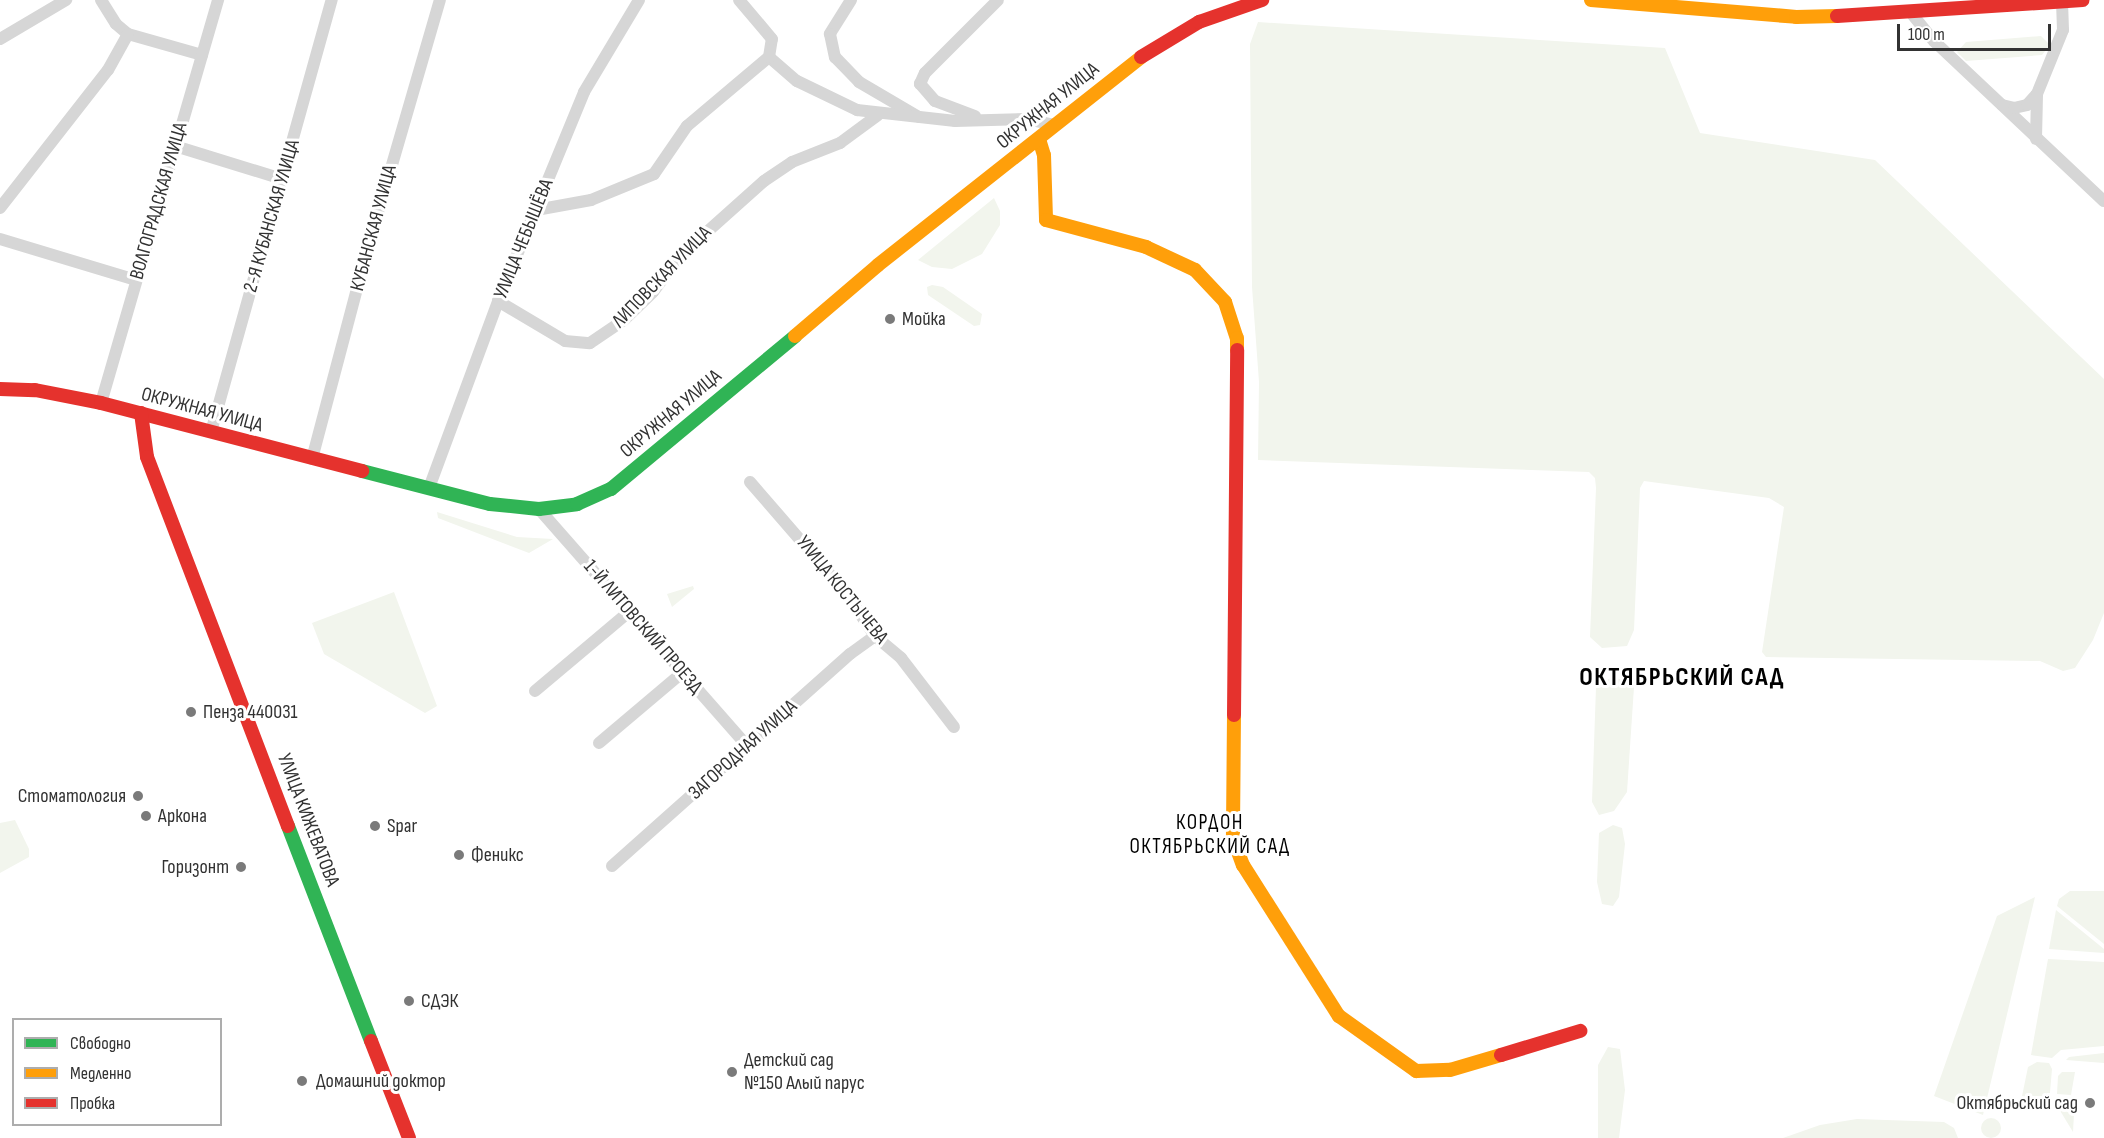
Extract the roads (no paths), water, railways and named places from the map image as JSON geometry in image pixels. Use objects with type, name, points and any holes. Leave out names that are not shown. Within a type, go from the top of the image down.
[{"type":"main road","name":"ОКРУЖНАЯ УЛИЦА","points":[[0,389],[35,390],[101,403],[490,504],[539,509],[577,504],[611,489],[878,265],[1150,50],[1199,22],[1262,0]]},
{"type":"main road","points":[[1591,0],[1769,16],[1912,14],[2082,0]]},
{"type":"main road","points":[[1039,139],[1044,155],[1046,220],[1146,247],[1195,270],[1225,302],[1237,338],[1233,838],[1243,865],[1339,1016],[1416,1071],[1450,1070],[1580,1031]]},
{"type":"main road","name":"УЛИЦА КИЖЕВАТОВА","points":[[141,413],[147,457],[170,522],[409,1138]]},
{"type":"street","points":[[0,39],[66,0]]},
{"type":"street","points":[[101,0],[116,24],[128,34],[202,55]]},
{"type":"street","name":"ВОЛГОГРАДСКАЯ УЛИЦА","points":[[101,403],[218,0]]},
{"type":"street","name":"2-Я КУБАНСКАЯ УЛИЦА","points":[[210,432],[332,0]]},
{"type":"street","name":"КУБАНСКАЯ УЛИЦА","points":[[312,459],[369,244],[440,0]]},
{"type":"street","name":"УЛИЦА ЧЕБЫШЁВА","points":[[429,488],[498,301],[584,92],[639,0]]},
{"type":"street","points":[[536,210],[591,200],[654,174],[687,126],[769,57],[772,39],[739,0]]},
{"type":"street","points":[[851,0],[830,34],[835,57],[859,82],[920,117]]},
{"type":"street","points":[[982,118],[935,101],[920,84],[925,73],[998,0]]},
{"type":"street","points":[[1764,0],[1769,16]]},
{"type":"street","points":[[2001,105],[2014,108],[2027,105],[2037,94],[2063,30],[2062,2]]},
{"type":"street","points":[[1912,14],[2001,105],[2104,201]]},
{"type":"street","points":[[0,208],[108,70],[128,34]]},
{"type":"street","points":[[769,57],[797,81],[834,102],[878,115],[955,121],[982,118],[1026,118],[1055,125]]},
{"type":"street","points":[[2036,139],[2037,94]]},
{"type":"street","name":"ЛИПОВСКАЯ УЛИЦА","points":[[498,301],[565,340],[590,343],[624,321],[653,292],[679,257],[764,181],[792,162],[840,143],[878,115]]},
{"type":"street","points":[[176,146],[282,179]]},
{"type":"street","points":[[0,238],[136,280]]},
{"type":"street","name":"УЛИЦА КОСТЫЧЕВА","points":[[750,482],[846,593],[875,636],[901,658],[954,727]]},
{"type":"street","name":"1-Й ЛИТОВСКИЙ ПРОЕЗД","points":[[539,509],[747,746]]},
{"type":"street","points":[[535,691],[630,611]]},
{"type":"street","name":"ЗАГОРОДНАЯ УЛИЦА","points":[[612,866],[850,654],[875,636]]},
{"type":"street","points":[[599,743],[683,672]]},
{"type":"place","name":"Мойка","points":[[890,319]]},
{"type":"place","name":"Пенза 440031","points":[[191,712]]},
{"type":"place","name":"Стоматология","points":[[138,796]]},
{"type":"place","name":"Аркона","points":[[146,816]]},
{"type":"place","name":"Spar","points":[[375,826]]},
{"type":"place","name":"Феникс","points":[[459,855]]},
{"type":"place","name":"Горизонт","points":[[241,867]]},
{"type":"place","name":"СДЭК","points":[[409,1001]]},
{"type":"place","name":"Детский сад №150 Алый парус","points":[[732,1072]]},
{"type":"place","name":"Домашний доктор","points":[[302,1081]]},
{"type":"place","name":"Октябрьский сад","points":[[2090,1103]]},
{"type":"district","name":"ОКТЯБРЬСКИЙ САД","points":[[1682,678]]},
{"type":"district","name":"КОРДОН ОКТЯБРЬСКИЙ САД","points":[[1210,835]]}]
